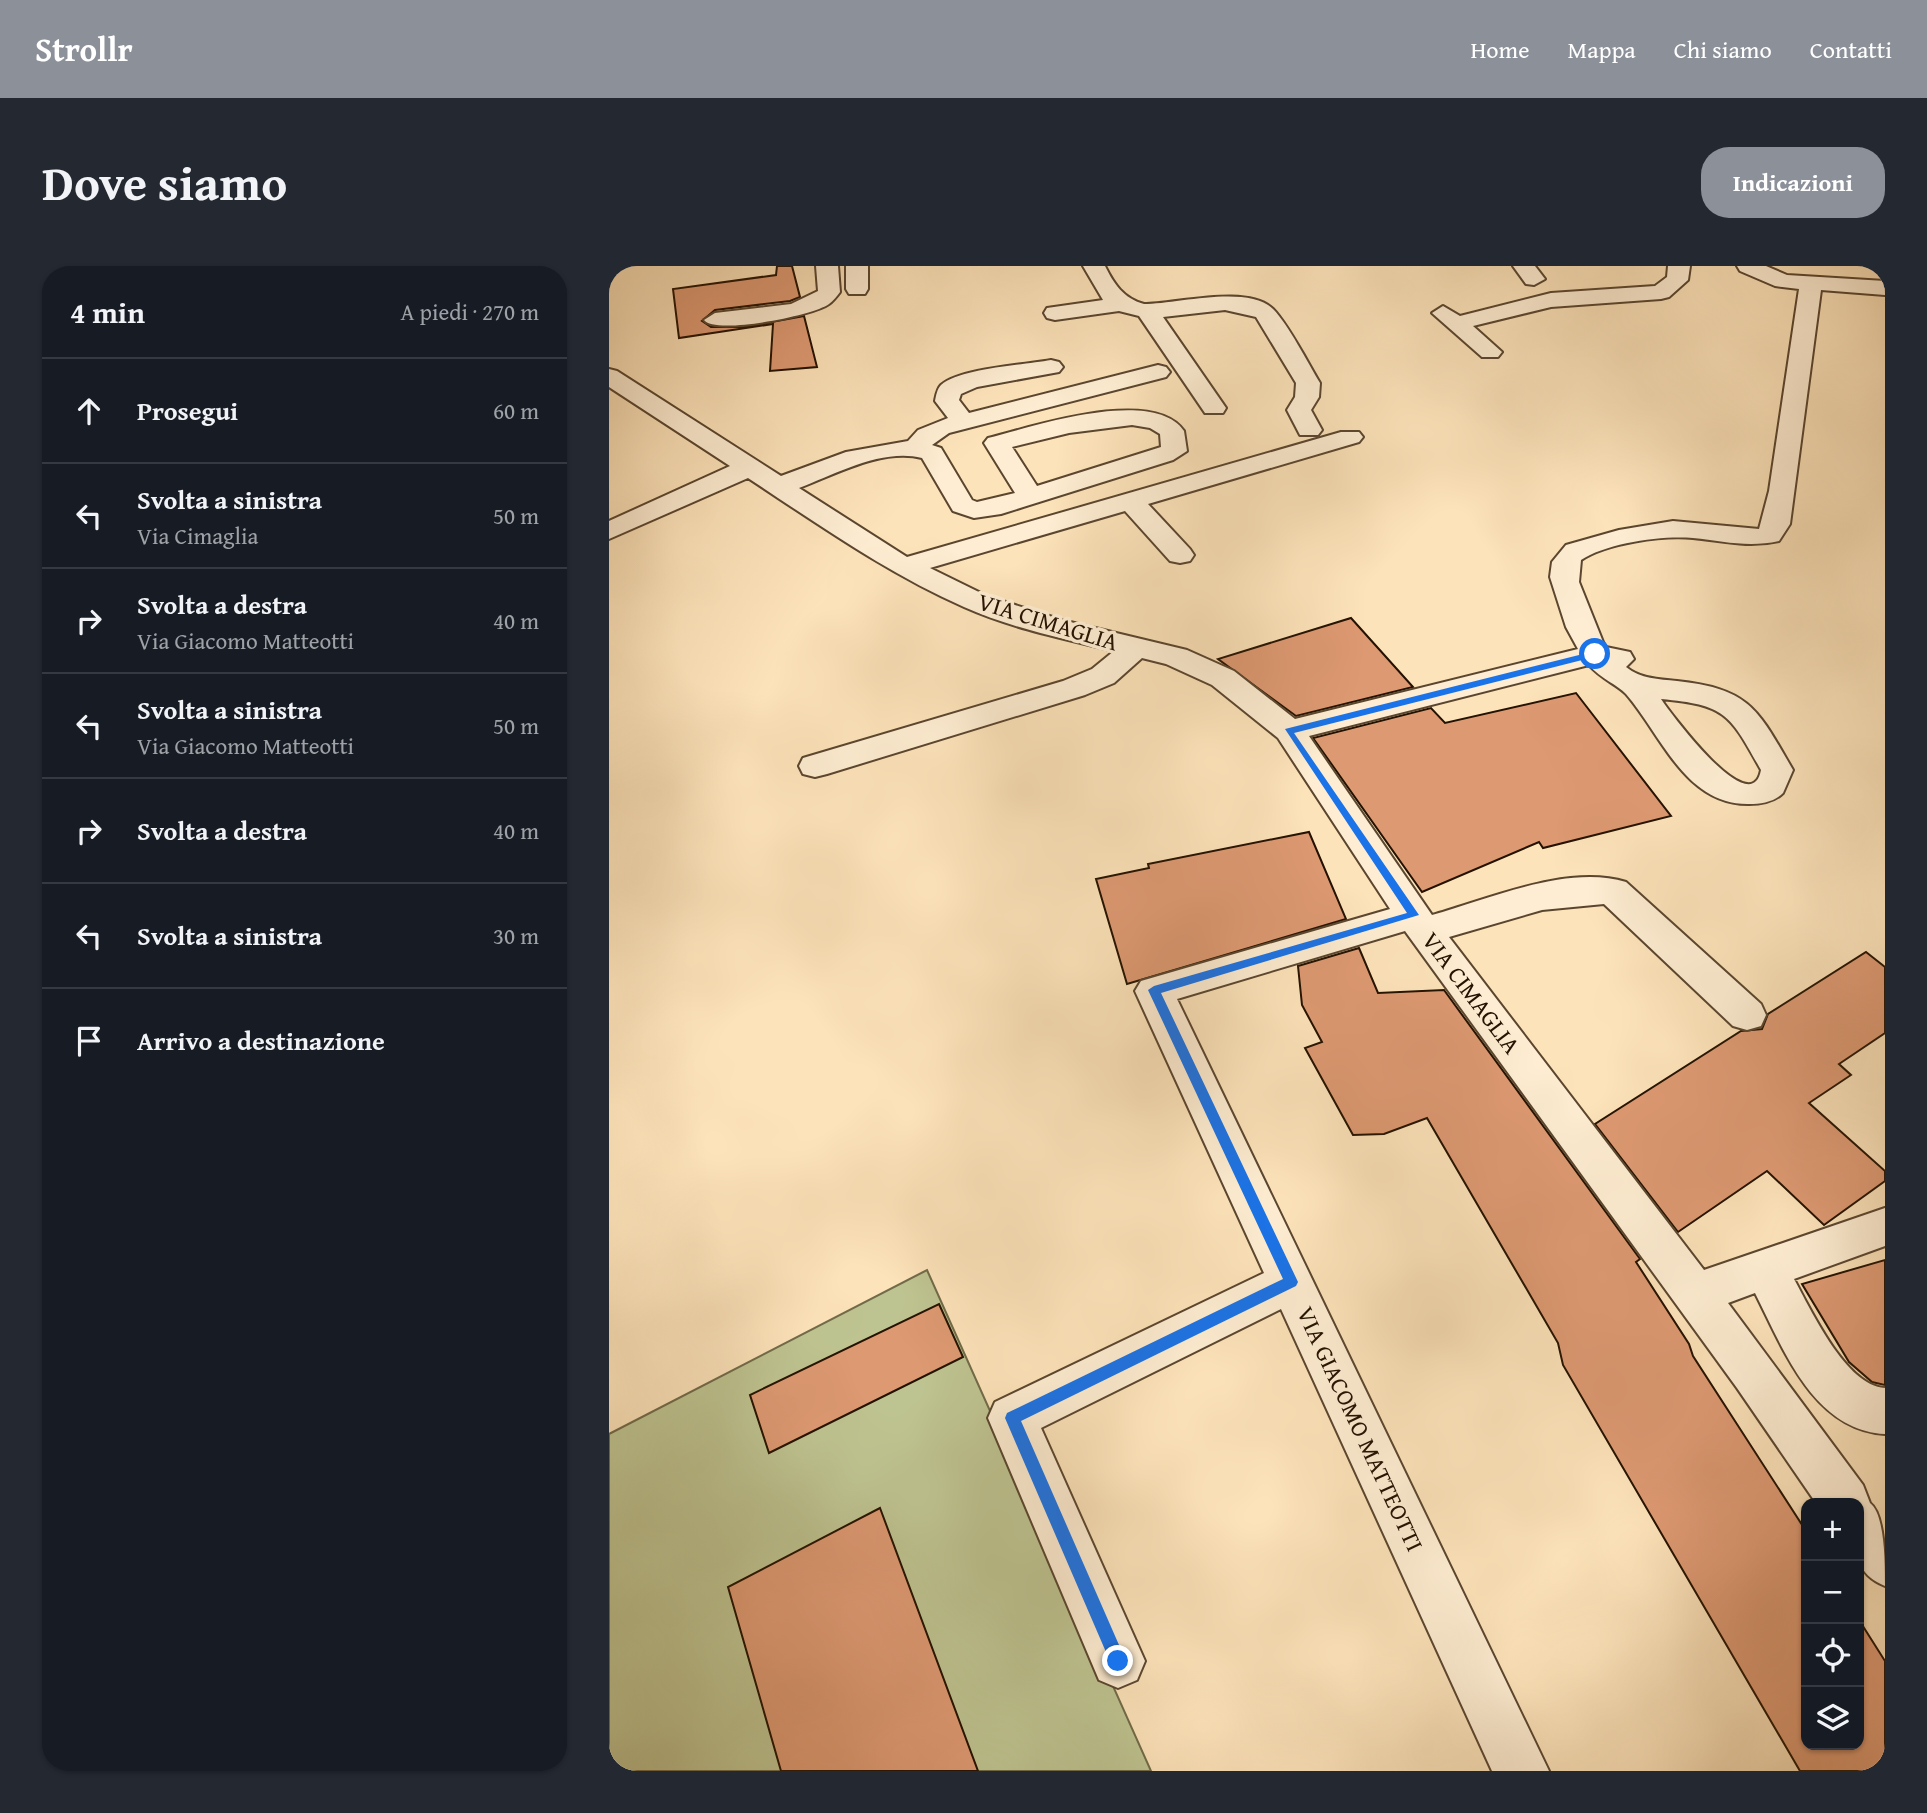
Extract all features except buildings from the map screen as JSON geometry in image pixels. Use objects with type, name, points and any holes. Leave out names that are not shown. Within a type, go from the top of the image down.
[{"type":"street","points":[[715,320],[791,310],[820,302],[829,292],[827,266]]},
{"type":"street","points":[[857,266],[857,289]]},
{"type":"street","points":[[1094,266],[1110,293],[1130,309],[1147,311],[1231,301],[1264,312],[1308,383],[1307,397],[1300,410],[1310,430]]},
{"type":"street","points":[[1490,352],[1448,318],[1551,300],[1661,292],[1673,286],[1677,280],[1679,266]]},
{"type":"street","points":[[1748,266],[1783,281],[1885,288]]},
{"type":"street","points":[[1743,687],[1630,672],[1595,654],[1574,611],[1562,573],[1567,559],[1578,549],[1682,529],[1745,538],[1769,535],[1776,524],[1782,491],[1811,284]]},
{"type":"street","points":[[1055,313],[1122,304]]},
{"type":"street","points":[[1147,311],[1214,408]]},
{"type":"street","points":[[963,421],[947,401],[950,390],[971,381],[1051,367]]},
{"type":"street","points":[[924,450],[935,430],[1158,372]]},
{"type":"street","name":"VIA CIMAGLIA","points":[[609,376],[904,567],[977,602],[1052,627],[1176,657],[1223,678],[1289,731],[1419,923],[1695,1294],[1841,1498]]},
{"type":"street","points":[[779,486],[875,454],[907,447],[924,450],[997,443],[1128,415],[1155,420],[1168,428],[1174,438],[1174,451],[1164,456],[992,508],[966,508],[958,501],[924,450]]},
{"type":"street","points":[[904,567],[1129,499],[1350,437]]},
{"type":"street","points":[[997,443],[1030,496]]},
{"type":"street","points":[[609,531],[750,467]]},
{"type":"street","points":[[1129,499],[1180,555]]},
{"type":"street","points":[[1630,672],[1591,610],[1583,584],[1587,570],[1597,561],[1687,547]]},
{"type":"street","points":[[815,766],[1075,688],[1103,676],[1137,648]]},
{"type":"street","points":[[1289,731],[1595,654]]},
{"type":"street","points":[[1419,923],[1552,895],[1589,889],[1613,891],[1747,1016]]},
{"type":"street","name":"VIA GIACOMO MATTEOTTI","points":[[1419,923],[1154,990],[1521,1771]]},
{"type":"street","points":[[1695,1294],[1885,1227]]},
{"type":"street","points":[[1766,1269],[1807,1345],[1834,1385],[1854,1406],[1877,1413],[1885,1410]]},
{"type":"street","points":[[1118,1661],[1012,1418],[1291,1282]]},
{"type":"street","points":[[1864,1531],[1885,1561]]},
{"type":"green space","points":[[927,1270],[1151,1771],[609,1771],[609,1434]]},
{"type":"route","points":[[1118,1661],[1012,1418],[1291,1282],[1154,990],[1414,915],[1289,731],[1595,654]]}]
